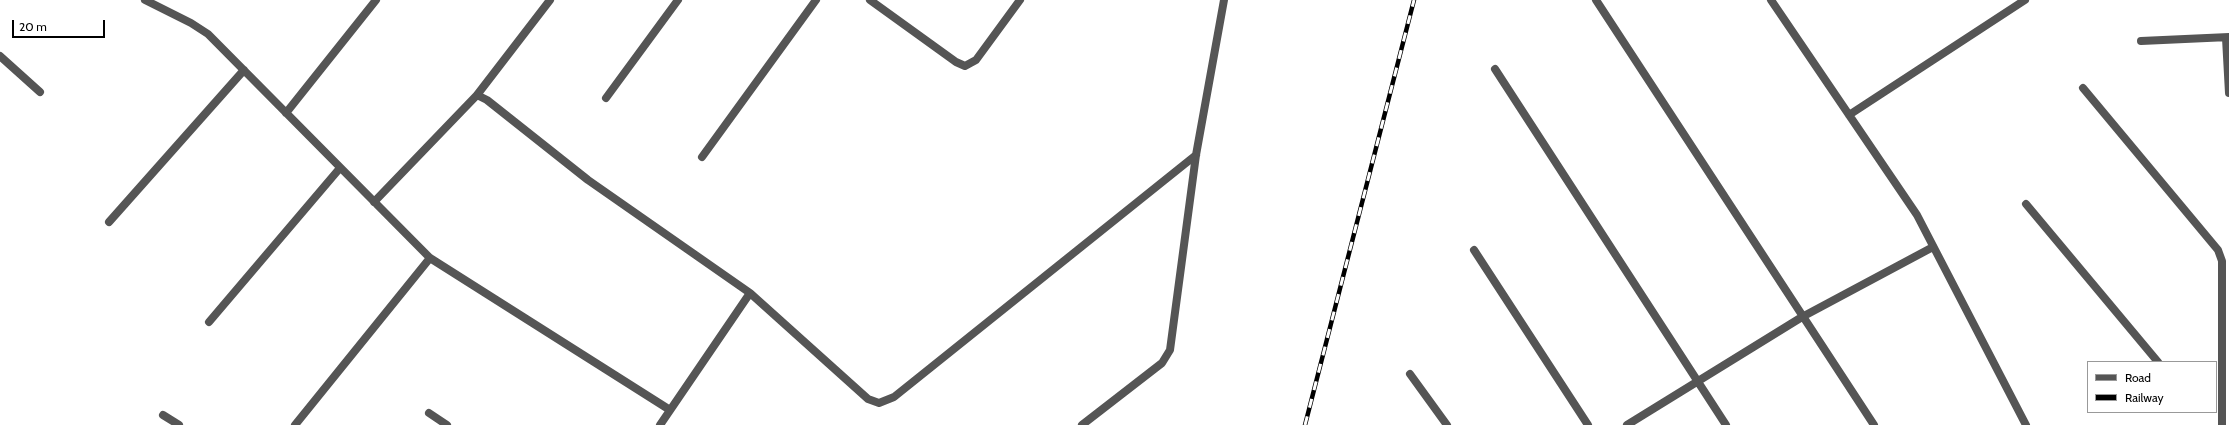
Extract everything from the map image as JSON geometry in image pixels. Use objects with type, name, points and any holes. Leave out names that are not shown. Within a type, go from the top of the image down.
[{"type":"street","points":[[145,0],[201,28],[430,258],[670,410]]},
{"type":"street","points":[[286,113],[376,0]]},
{"type":"street","points":[[374,202],[477,95],[550,0]]},
{"type":"street","points":[[606,98],[678,0]]},
{"type":"street","points":[[702,157],[816,0]]},
{"type":"street","points":[[870,0],[956,62],[965,66],[976,60],[1020,0]]},
{"type":"street","points":[[1082,425],[1162,363],[1170,350],[1196,155],[1224,0]]},
{"type":"street","points":[[1596,0],[1874,425]]},
{"type":"street","points":[[1849,115],[2025,0]]},
{"type":"street","points":[[1773,1],[1917,215],[2026,425]]},
{"type":"street","points":[[2141,41],[2228,38],[2229,93]]},
{"type":"street","points":[[0,56],[40,92]]},
{"type":"street","points":[[1495,69],[1726,425]]},
{"type":"street","points":[[109,222],[244,70]]},
{"type":"street","points":[[2083,88],[2218,250],[2222,261],[2219,381],[2222,425]]},
{"type":"street","points":[[477,95],[487,100],[588,180],[750,293],[868,399],[879,403],[894,397],[1196,155]]},
{"type":"street","points":[[209,322],[340,168]]},
{"type":"street","points":[[2026,204],[2157,361]]},
{"type":"street","points":[[1627,425],[1802,317],[1933,247]]},
{"type":"street","points":[[1474,250],[1588,425]]},
{"type":"street","points":[[295,425],[430,258]]},
{"type":"street","points":[[660,425],[750,293]]},
{"type":"street","points":[[1410,374],[1446,425]]},
{"type":"street","points":[[429,413],[447,425]]},
{"type":"street","points":[[163,415],[179,425]]},
{"type":"railway","points":[[1305,425],[1414,0]]}]
